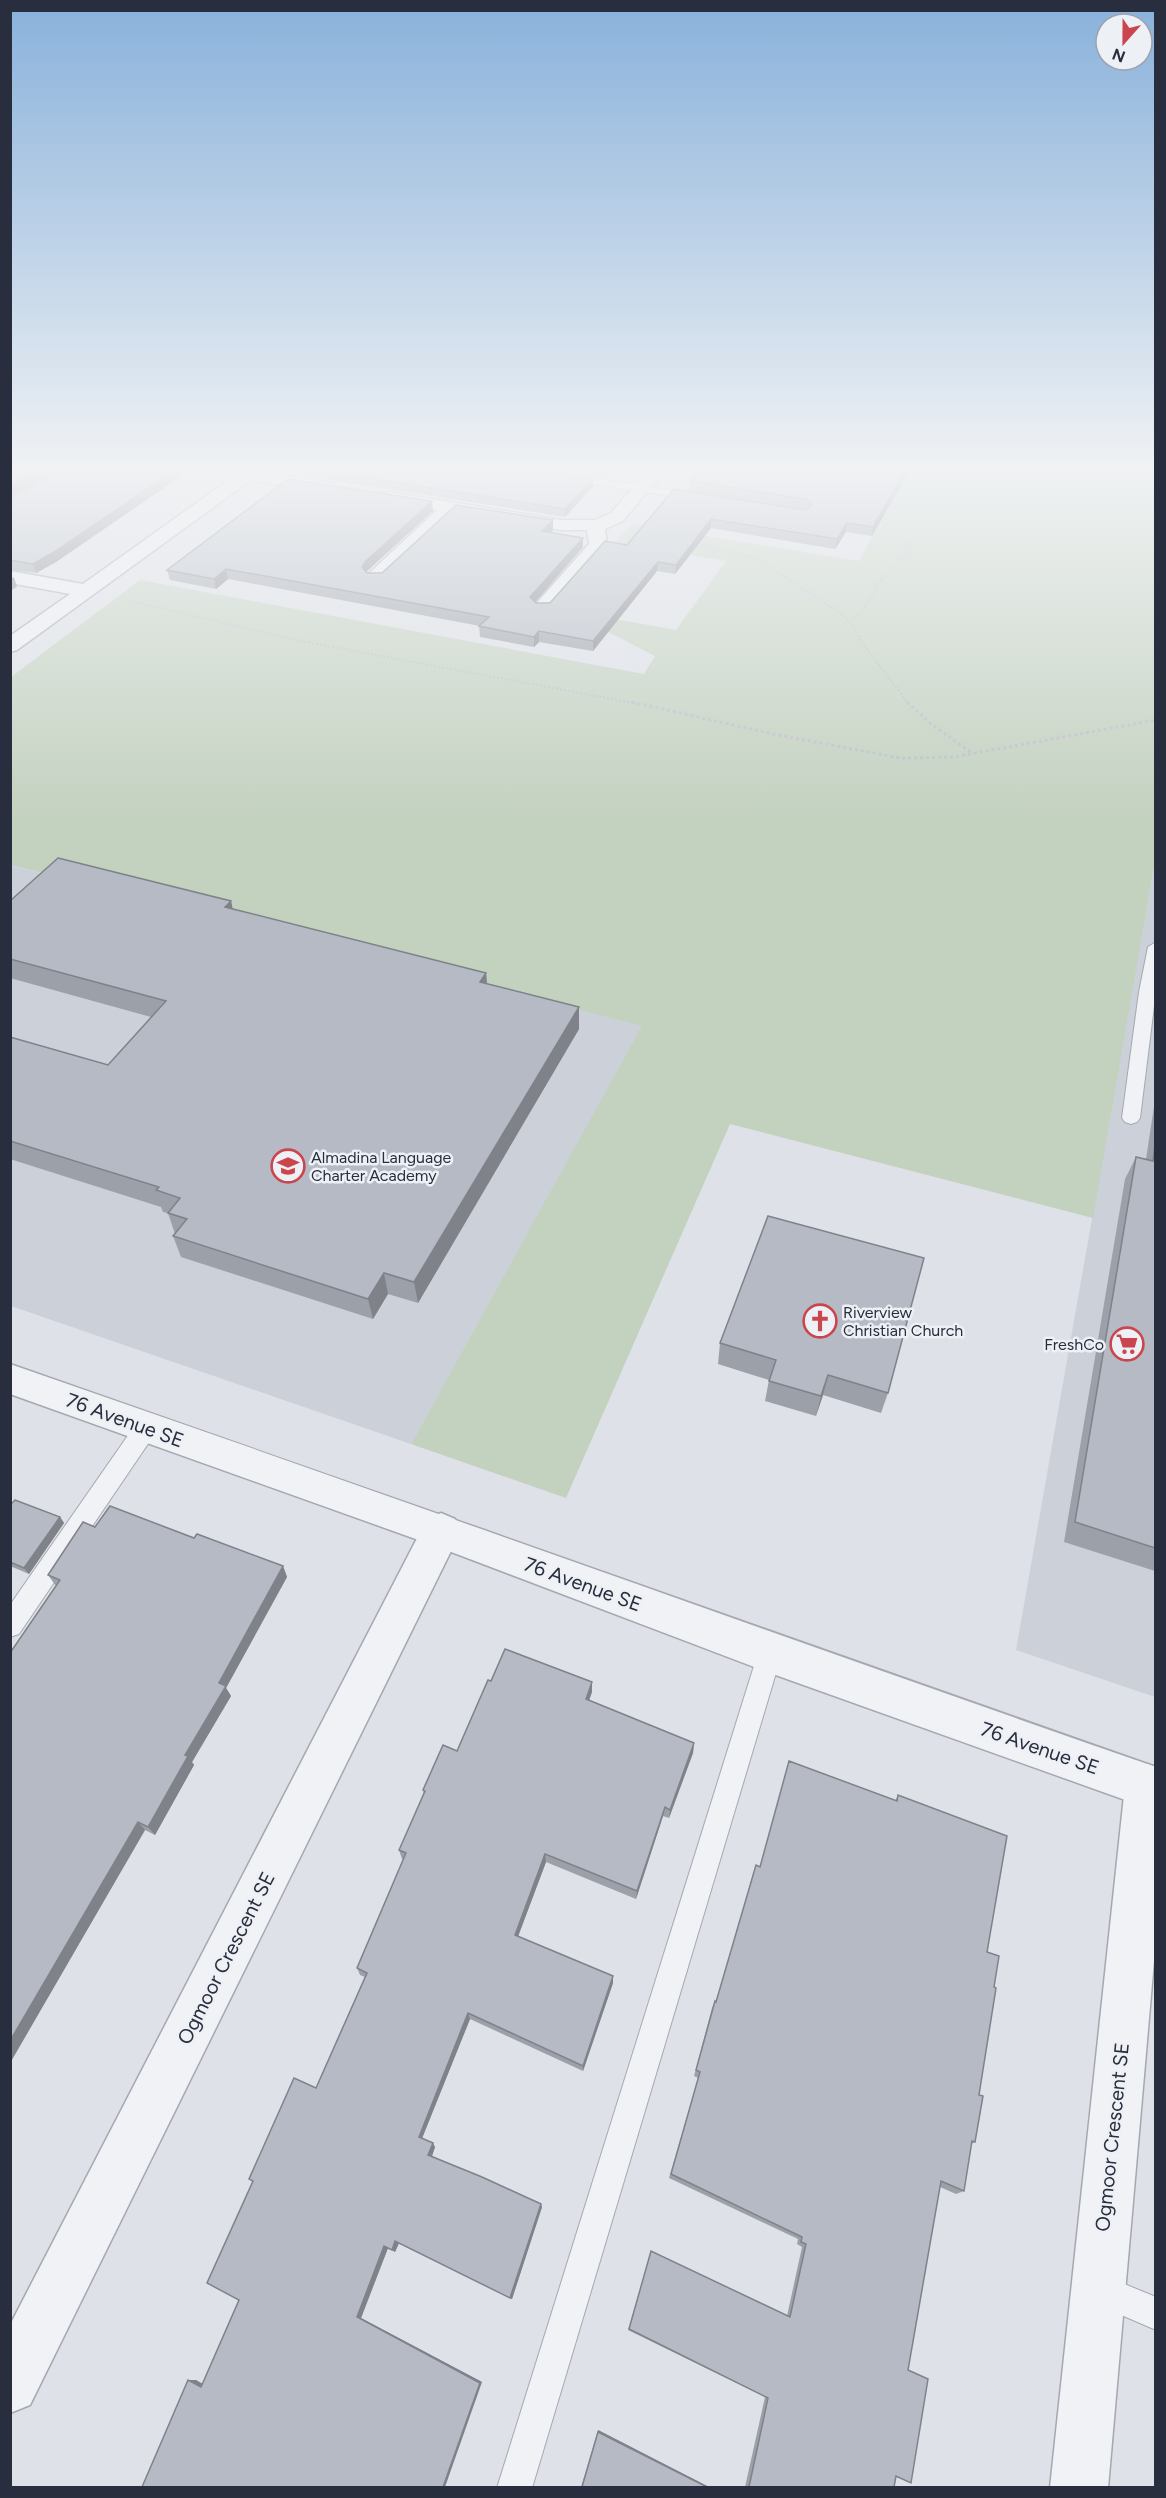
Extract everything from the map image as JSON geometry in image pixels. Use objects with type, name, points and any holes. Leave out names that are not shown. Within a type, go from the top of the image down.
[{"type":"street","points":[[74,589],[87,591]]},
{"type":"street","points":[[10,646],[90,589]]},
{"type":"street","points":[[543,608],[560,589]]},
{"type":"street","name":"76 Avenue SE","points":[[10,1379],[441,1531],[770,1653],[1151,1788]]},
{"type":"street","name":"Ogmoor Crescent SE","points":[[10,2385],[441,1531]]},
{"type":"street","name":"Ogmoor Crescent SE","points":[[1079,2487],[1097,2288],[1151,1788]]},
{"type":"lane","points":[[1131,1118],[1155,947]]},
{"type":"lane","points":[[10,1626],[146,1428]]},
{"type":"lane","points":[[514,2487],[770,1653]]},
{"type":"lane","points":[[1097,2288],[1155,2314]]},
{"type":"path","points":[[802,589],[850,621],[862,643],[906,701],[931,724],[973,754]]},
{"type":"path","points":[[850,621],[861,613],[876,589]]},
{"type":"path","points":[[87,591],[301,640],[604,696],[900,758],[932,759],[973,754],[1155,720]]},
{"type":"shaded area","points":[[1155,861],[1155,1697],[1016,1650]]},
{"type":"shaded area","name":"Almadina Language Charter Academy","points":[[10,865],[643,1026],[411,1444],[11,1306]]},
{"type":"green space","points":[[129,589],[186,589],[644,674],[655,656],[587,621],[592,615],[676,630],[706,589],[1155,589],[1155,861],[1093,1218],[730,1124],[566,1498],[411,1444],[642,1026],[11,865],[11,677]]},
{"type":"building","points":[[333,589],[538,589],[530,597],[536,603],[550,603],[563,589],[636,589],[593,641],[539,631],[534,637],[479,626],[489,617]]},
{"type":"building","points":[[58,858],[231,901],[225,907],[486,973],[480,982],[579,1007],[414,1282],[384,1273],[368,1299],[173,1236],[187,1219],[168,1213],[180,1198],[156,1190],[159,1187],[10,1141],[10,1037],[108,1065],[166,1001],[10,959],[10,901]]},
{"type":"building","name":"FreshCo","points":[[1155,1145],[1155,1548],[1075,1522],[1136,1157],[1153,1161]]},
{"type":"building","name":"Riverview Christian Church","points":[[768,1216],[924,1258],[888,1393],[828,1375],[821,1396],[769,1381],[776,1360],[720,1343]]},
{"type":"building","points":[[15,1500],[60,1517],[24,1568],[10,1562],[10,1505]]},
{"type":"building","points":[[110,1506],[194,1538],[197,1534],[283,1566],[219,1683],[226,1686],[185,1755],[188,1756],[148,1827],[138,1822],[10,2041],[10,1653],[60,1580],[48,1575],[83,1522],[95,1527]]},
{"type":"building","points":[[505,1649],[592,1682],[586,1699],[694,1743],[670,1810],[665,1807],[637,1891],[545,1854],[515,1935],[613,1976],[583,2066],[468,2013],[419,2137],[433,2143],[428,2155],[541,2204],[510,2298],[395,2241],[392,2250],[384,2246],[357,2317],[480,2383],[443,2487],[142,2487],[188,2380],[201,2387],[239,2300],[207,2283],[253,2181],[249,2179],[294,2078],[316,2088],[367,1973],[357,1968],[406,1853],[399,1850],[425,1791],[423,1790],[443,1745],[457,1751],[488,1680],[491,1681]]},
{"type":"building","points":[[789,1761],[897,1801],[898,1795],[1007,1836],[987,1952],[999,1956],[979,2095],[983,2096],[975,2142],[972,2141],[964,2191],[941,2181],[908,2370],[928,2379],[911,2483],[896,2476],[894,2487],[749,2487],[768,2398],[629,2329],[651,2251],[790,2317],[806,2244],[801,2242],[802,2237],[671,2174],[700,2072],[696,2070],[715,2001],[756,1865],[760,1867]]},
{"type":"building","points":[[598,2432],[707,2487],[582,2487]]},
{"type":"place","name":"Almadina Language Charter Academy","points":[[288,1166]]},
{"type":"place","name":"Riverview Christian Church","points":[[820,1321]]},
{"type":"place","name":"FreshCo","points":[[1127,1344]]}]
